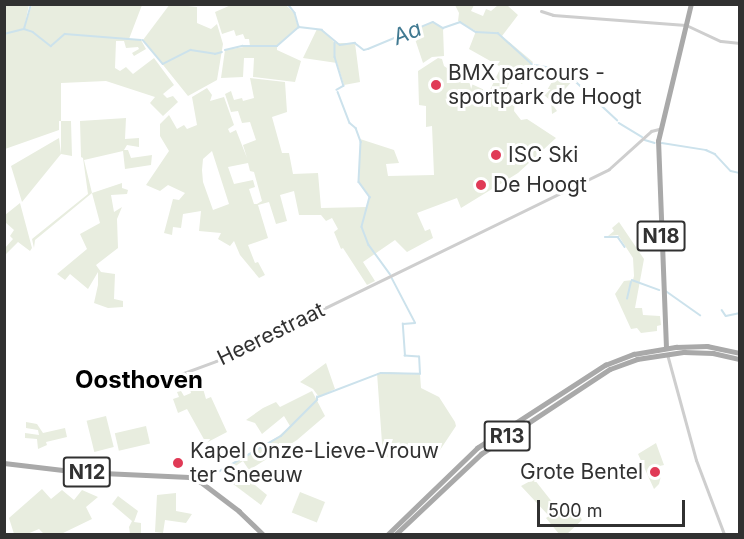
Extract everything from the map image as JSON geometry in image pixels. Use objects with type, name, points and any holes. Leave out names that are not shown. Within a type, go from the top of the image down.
[{"type":"main road","name":"N18","points":[[667,351],[663,307],[659,129],[691,4]]},
{"type":"main road","name":"R13","points":[[388,534],[461,461],[610,369],[667,351],[707,346],[740,353]]},
{"type":"main road","name":"R13","points":[[667,351],[698,352],[740,359]]},
{"type":"main road","name":"R13","points":[[396,534],[466,466],[520,424]]},
{"type":"main road","name":"N12","points":[[4,463],[100,473],[184,476],[198,480],[248,519],[263,534]]},
{"type":"street","points":[[540,11],[553,15],[686,25],[721,41],[740,43]]},
{"type":"street","name":"Heerestraat","points":[[151,385],[163,378],[216,361],[609,169],[651,131],[659,129]]},
{"type":"street","points":[[667,351],[696,460],[724,534]]},
{"type":"shaded area","points":[[170,4],[197,7],[197,23],[211,29],[217,24],[223,44],[217,80],[188,96],[143,40]]},
{"type":"shaded area","points":[[4,5],[29,5],[24,28],[32,5],[142,5],[129,39],[141,40],[146,49],[134,56],[132,53],[139,49],[138,47],[126,48],[124,41],[116,41],[115,68],[120,71],[126,67],[133,74],[154,58],[174,85],[163,94],[167,98],[173,96],[178,102],[163,116],[150,103],[155,97],[106,81],[61,83],[59,130],[5,149]]},
{"type":"shaded area","points":[[231,5],[286,5],[294,13],[298,27],[277,46],[277,50],[301,61],[295,82],[253,77],[254,58],[244,58],[243,77],[221,78],[225,50],[250,46],[249,39],[245,39],[243,34],[236,36],[234,30],[222,34],[215,12]]},
{"type":"shaded area","points":[[455,5],[474,5],[471,11],[483,16],[486,9],[491,11],[498,5],[507,5],[518,15],[502,36],[533,62],[522,84],[512,77],[504,95],[515,102],[514,111],[521,120],[527,119],[556,138],[518,173],[461,208],[457,198],[417,213],[425,231],[430,229],[433,238],[407,252],[395,240],[363,262],[375,281],[367,285],[343,248],[341,249],[334,232],[338,229],[332,218],[326,221],[321,215],[299,215],[294,191],[280,195],[287,221],[276,224],[269,202],[258,205],[268,238],[248,245],[255,263],[258,262],[265,275],[259,278],[240,255],[234,241],[230,246],[218,239],[221,233],[199,231],[201,211],[183,214],[181,228],[173,227],[172,235],[164,233],[173,199],[179,200],[185,193],[168,185],[160,191],[146,185],[169,151],[160,136],[160,124],[169,115],[177,129],[184,125],[187,129],[197,125],[192,97],[207,88],[212,95],[210,101],[224,97],[234,125],[228,129],[230,133],[236,130],[247,158],[243,145],[256,140],[250,122],[242,123],[238,111],[231,112],[225,94],[231,91],[234,100],[242,98],[243,101],[254,98],[250,78],[285,82],[287,112],[272,117],[282,153],[289,153],[293,174],[318,173],[321,208],[367,207],[370,196],[359,183],[360,139],[394,150],[399,163],[386,164],[388,176],[434,175],[432,126],[426,127],[426,106],[419,105],[418,71],[438,58],[442,59],[444,66],[467,82],[489,92],[501,67],[469,49],[476,31],[458,21],[459,13]],"holes":[[[212,151],[229,204],[213,210],[203,182],[202,170],[203,159]],[[248,163],[250,171],[254,172],[262,201],[257,204],[254,204],[249,189],[255,187],[253,180],[234,184],[228,167]]]},
{"type":"shaded area","points":[[433,22],[443,28],[444,56],[432,57],[423,63],[412,30]]},
{"type":"shaded area","points":[[317,29],[324,31],[335,43],[355,43],[360,82],[344,85],[337,63],[303,58]]},
{"type":"shaded area","points":[[556,70],[573,80],[552,104],[557,111],[552,114],[551,101],[544,95],[555,77]]},
{"type":"shaded area","points":[[126,118],[125,139],[139,138],[139,147],[127,145],[124,150],[128,150],[131,158],[152,155],[151,165],[125,169],[123,151],[84,160],[92,193],[35,240],[34,248],[32,239],[88,194],[81,157],[80,121]]},
{"type":"shaded area","points":[[61,121],[71,121],[72,156],[61,154]]},
{"type":"shaded area","points":[[59,138],[61,154],[22,202],[11,166]]},
{"type":"shaded area","points":[[122,183],[122,188],[128,190],[127,194],[111,195],[114,212],[122,207],[117,219],[118,248],[96,265],[101,272],[115,274],[114,299],[123,301],[123,307],[108,308],[94,303],[98,272],[88,289],[70,274],[65,280],[57,274],[87,249],[80,234],[100,223],[92,193]]},
{"type":"shaded area","points":[[20,203],[32,248],[30,251],[18,242],[6,254],[5,248],[13,239],[10,236],[14,230],[5,222],[5,215]]},
{"type":"shaded area","points":[[619,222],[644,259],[635,308],[642,308],[643,315],[660,316],[661,325],[657,326],[657,331],[641,333],[637,328],[631,329],[615,294],[624,281],[633,280],[634,276],[633,258],[618,235],[608,236]]},
{"type":"shaded area","points":[[326,363],[335,389],[319,397],[313,389],[300,382]]},
{"type":"shaded area","points":[[377,373],[420,374],[421,388],[439,397],[455,422],[456,426],[434,459],[383,457]]},
{"type":"shaded area","points":[[202,385],[206,399],[211,397],[227,432],[206,443],[187,409],[178,413],[173,399],[179,397],[177,392],[181,391],[184,396],[191,393],[190,389]]},
{"type":"shaded area","points":[[312,391],[325,416],[297,440],[249,470],[243,461],[231,469],[229,465],[279,436],[290,426],[284,416],[262,434],[255,423],[246,420],[276,402],[280,407]]},
{"type":"shaded area","points":[[106,416],[114,447],[94,452],[87,421]]},
{"type":"shaded area","points":[[26,422],[37,424],[43,433],[65,428],[67,437],[46,442],[47,445],[38,449],[37,439],[25,438],[25,433],[39,435],[38,430],[26,428]]},
{"type":"shaded area","points":[[146,426],[150,444],[119,451],[115,433]]},
{"type":"shaded area","points":[[656,443],[664,465],[651,468],[651,477],[661,476],[659,484],[654,489],[638,454]]},
{"type":"shaded area","points":[[243,475],[267,495],[261,505],[233,484]]},
{"type":"shaded area","points":[[534,479],[564,517],[578,511],[582,520],[567,534],[559,534],[546,518],[549,516],[521,486]]},
{"type":"shaded area","points":[[42,489],[51,499],[62,490],[74,500],[82,490],[98,497],[86,507],[92,519],[61,534],[44,534],[39,529],[27,534],[14,534],[9,518]]},
{"type":"shaded area","points":[[300,492],[325,502],[317,523],[292,512]]},
{"type":"shaded area","points":[[176,493],[176,511],[192,514],[186,523],[165,520],[163,533],[155,532],[157,495]]},
{"type":"shaded area","points":[[118,496],[138,511],[134,522],[141,523],[141,534],[130,534],[129,527],[132,521],[112,504]]},
{"type":"waterway","name":"Aa","points":[[4,34],[24,29],[31,4]]},
{"type":"waterway","name":"Aa","points":[[288,4],[295,13],[299,27],[322,30],[340,45],[355,43],[364,50],[433,22],[443,28],[460,22],[476,32],[498,33],[532,64]]},
{"type":"waterway","points":[[225,50],[243,46],[277,46],[299,27]]},
{"type":"waterway","points":[[24,29],[33,32],[51,46],[65,34],[141,40]]},
{"type":"waterway","points":[[143,40],[163,64],[191,50],[215,54],[222,52]]},
{"type":"waterway","points":[[335,43],[335,57],[344,86],[337,90]]},
{"type":"waterway","name":"Aa","points":[[535,65],[557,69],[572,78],[617,120]]},
{"type":"waterway","points":[[338,92],[350,123],[356,128],[361,142],[359,182],[370,197],[362,227],[369,245],[390,274]]},
{"type":"waterway","name":"Aa","points":[[619,123],[642,137]]},
{"type":"waterway","name":"Aa","points":[[645,140],[655,143]]},
{"type":"waterway","name":"Aa","points":[[662,143],[706,150],[715,154],[731,171],[740,173]]},
{"type":"waterway","points":[[605,237],[618,237],[625,247]]},
{"type":"waterway","points":[[318,397],[381,373],[420,374],[419,357],[405,356],[403,324],[415,323],[391,277]]},
{"type":"waterway","points":[[632,280],[659,290]]},
{"type":"waterway","points":[[627,299],[631,282]]},
{"type":"waterway","points":[[666,291],[700,315]]},
{"type":"waterway","points":[[722,310],[726,316],[740,313]]},
{"type":"waterway","points":[[213,475],[281,436],[317,400],[317,397]]},
{"type":"place","name":"BMX parcours - sportpark de Hoogt","points":[[436,85]]},
{"type":"place","name":"ISC Ski","points":[[496,155]]},
{"type":"place","name":"De Hoogt","points":[[481,185]]},
{"type":"place","name":"Kapel Onze-Lieve-Vrouw ter Sneeuw","points":[[178,463]]},
{"type":"place","name":"Grote Bentel","points":[[655,472]]},
{"type":"district","name":"Oosthoven","points":[[139,380]]}]
